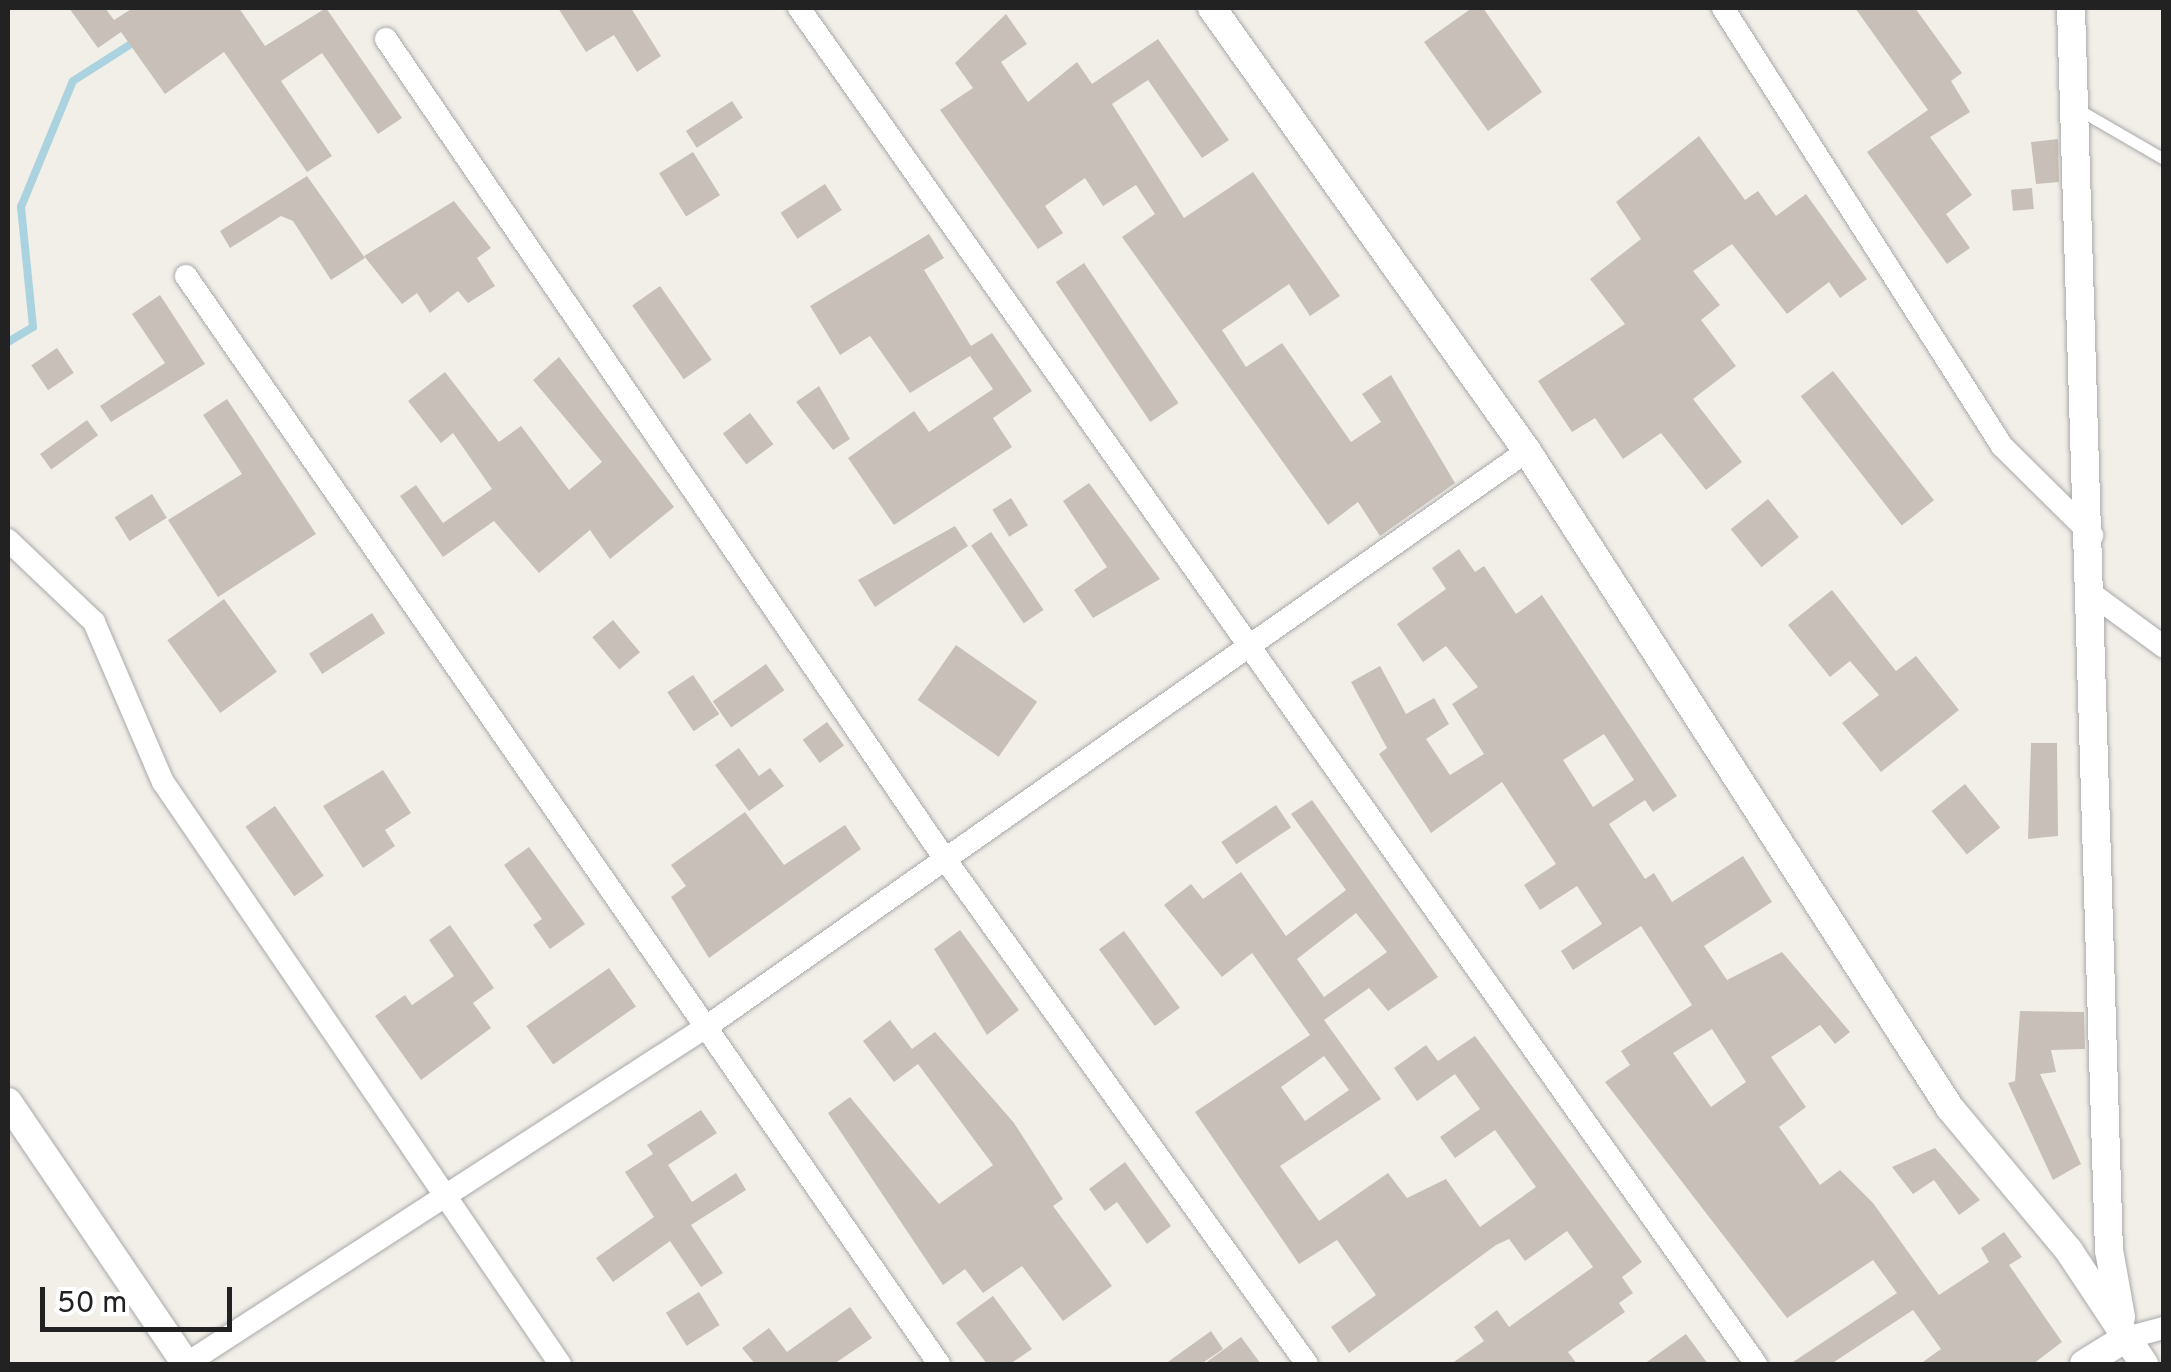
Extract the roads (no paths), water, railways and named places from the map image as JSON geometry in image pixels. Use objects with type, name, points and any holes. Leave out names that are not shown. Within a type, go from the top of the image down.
[{"type":"street","points":[[800,8],[1255,644],[1756,1364]]},
{"type":"street","points":[[1723,8],[2002,446],[2092,535]]},
{"type":"street","points":[[2071,8],[2072,106],[2096,597],[2109,1250],[2126,1338]]},
{"type":"street","points":[[1217,10],[1527,451],[1950,1108],[2069,1251],[2144,1364]]},
{"type":"street","points":[[386,40],[945,859],[1307,1364]]},
{"type":"street","points":[[186,276],[939,1364]]},
{"type":"street","points":[[8,1102],[186,1364],[448,1201],[706,1027],[1527,451]]},
{"type":"street","points":[[8,540],[94,622],[163,782],[560,1364]]},
{"type":"street","points":[[2096,597],[2164,647]]},
{"type":"street","points":[[2084,1364],[2126,1338],[2164,1328]]},
{"type":"lane","points":[[2072,106],[2164,159]]},
{"type":"waterway","points":[[8,342],[33,327],[21,207],[73,81],[137,40]]}]
